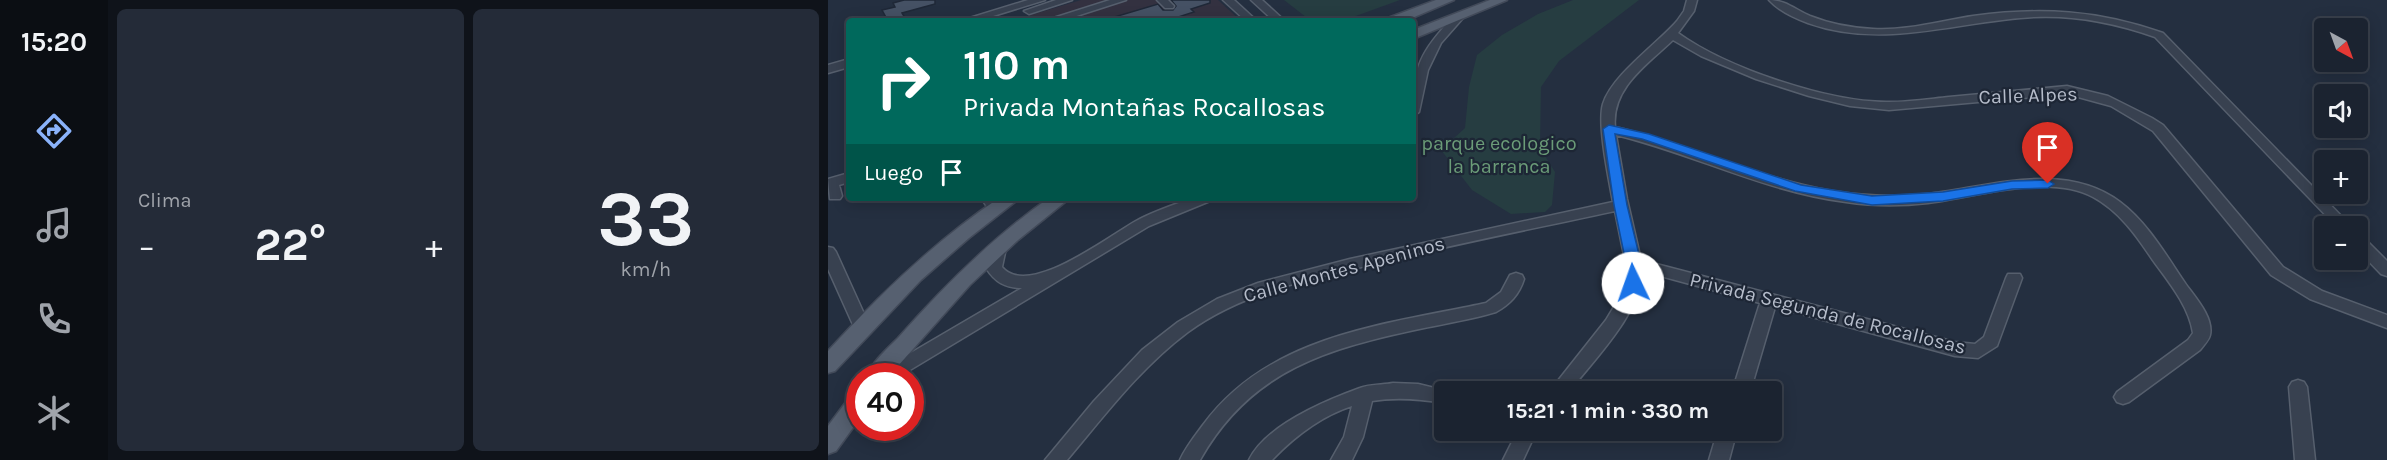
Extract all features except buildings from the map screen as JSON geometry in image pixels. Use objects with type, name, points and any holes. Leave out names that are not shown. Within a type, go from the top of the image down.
[{"type":"main road","points":[[1401,18],[1448,0]]},
{"type":"main road","points":[[1416,34],[1501,0]]},
{"type":"main road","points":[[888,363],[913,333],[998,248],[1056,201]]},
{"type":"main road","points":[[828,365],[862,327],[998,202]]},
{"type":"main road","points":[[828,444],[846,419]]},
{"type":"street","points":[[996,18],[1040,0]]},
{"type":"street","points":[[996,18],[1028,12],[1065,1],[1076,17],[1121,0]]},
{"type":"street","points":[[1228,0],[1249,18]]},
{"type":"street","points":[[1256,0],[1277,18]]},
{"type":"street","points":[[1566,381],[1626,302],[1633,283],[1634,263],[1621,205],[1607,115],[1610,102],[1618,88],[1691,9],[1692,0]]},
{"type":"street","points":[[1774,0],[1817,23],[1858,30],[1881,31],[1907,31],[2047,1]]},
{"type":"street","points":[[2067,1],[2119,12],[2141,22],[2159,35],[2334,216]]},
{"type":"street","points":[[1028,12],[1033,18]]},
{"type":"street","points":[[1417,67],[1458,18]]},
{"type":"street","name":"Calle Alpes","points":[[1671,33],[1699,52],[1796,90],[1863,105],[1889,106],[2067,90],[2092,93],[2116,102],[2142,115],[2158,128],[2277,270],[2294,286],[2387,322]]},
{"type":"street","name":"Calle Alpes","points":[[1658,47],[1699,52]]},
{"type":"street","points":[[828,60],[846,55]]},
{"type":"street","points":[[828,69],[846,64]]},
{"type":"street","points":[[1609,129],[1645,136],[1799,188],[1830,195],[1872,201],[1907,200],[2012,185],[2048,184],[2071,186],[2113,202],[2130,218],[2199,317],[2202,334],[2194,345],[2123,397]]},
{"type":"street","points":[[837,195],[831,183],[846,178]]},
{"type":"street","points":[[908,363],[1144,223],[1198,201]]},
{"type":"street","name":"Calle Montes Apeninos","points":[[1055,460],[1120,386],[1156,350],[1185,326],[1236,297],[1271,284],[1378,257],[1621,205]]},
{"type":"street","points":[[998,248],[994,268],[1000,279],[1011,282],[1054,276]]},
{"type":"street","points":[[2368,251],[2387,270]]},
{"type":"street","points":[[828,252],[862,327]]},
{"type":"street","name":"Privada Segunda de Rocallosas","points":[[1634,263],[1955,349],[1978,351],[1991,341],[2014,278]]},
{"type":"street","points":[[1190,460],[1238,396],[1256,382],[1289,363],[1334,343],[1490,308],[1505,300],[1512,293],[1516,279]]},
{"type":"street","points":[[1744,381],[1769,299]]},
{"type":"street","points":[[2298,387],[2305,460]]},
{"type":"street","points":[[1259,460],[1278,441],[1323,410],[1364,394],[1386,389],[1406,389],[1434,394]]},
{"type":"street","points":[[1341,460],[1357,427],[1364,394]]},
{"type":"street","points":[[1514,460],[1523,441]]},
{"type":"street","points":[[1719,460],[1725,441]]},
{"type":"shaded area","points":[[1081,0],[1218,0],[1238,18],[1021,18]]},
{"type":"green space","points":[[1284,0],[1400,0],[1350,18],[1307,18]]},
{"type":"green space","name":"parque ecologico la barranca","points":[[1573,0],[1639,0],[1559,61],[1541,87],[1540,148],[1555,172],[1552,205],[1545,212],[1511,214],[1472,190],[1441,150],[1465,128],[1469,87],[1477,55],[1502,35],[1538,14]]},
{"type":"route","points":[[1633,283],[1634,263],[1621,205],[1609,129],[1645,136],[1799,188],[1872,201],[1943,196],[2012,185],[2048,184]]}]
